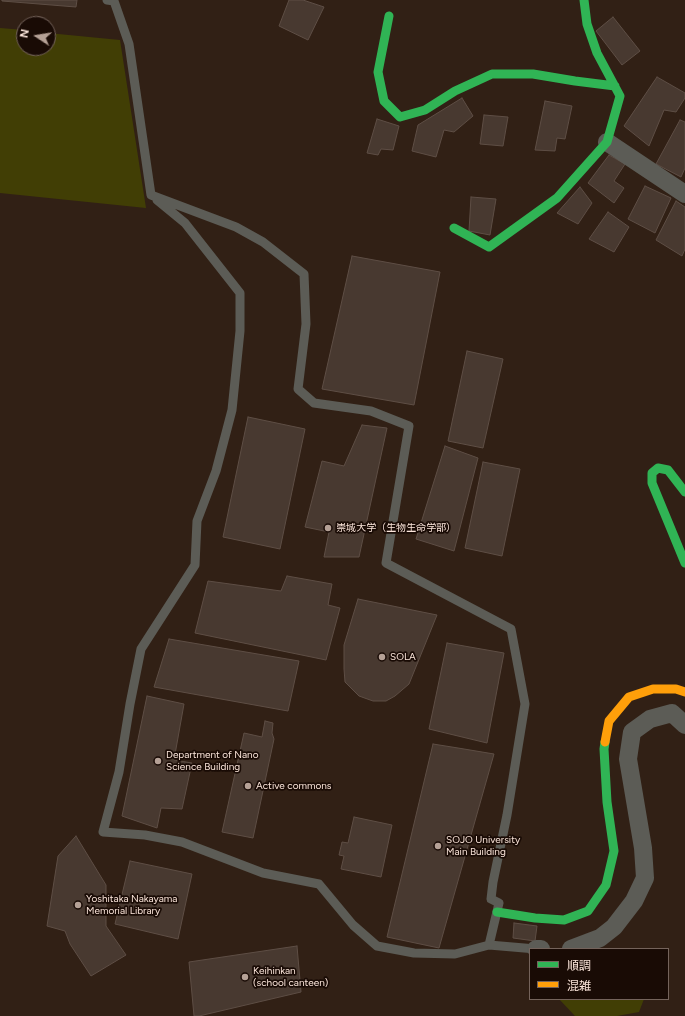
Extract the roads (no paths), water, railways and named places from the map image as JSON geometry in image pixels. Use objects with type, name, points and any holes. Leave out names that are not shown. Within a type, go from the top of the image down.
[{"type":"street","points":[[454,228],[489,247],[557,198],[607,142],[620,96],[597,53],[587,24],[584,0]]},
{"type":"street","points":[[389,16],[378,72],[384,101],[400,117],[425,110],[455,91],[492,74],[533,74],[615,86]]},
{"type":"street","points":[[607,142],[685,194]]},
{"type":"street","points":[[685,492],[668,470],[658,468],[652,473],[652,483],[685,563]]},
{"type":"street","points":[[498,912],[535,918],[564,920],[588,911],[606,885],[614,851],[607,802],[604,750],[609,721],[629,697],[653,689],[676,689],[685,692]]},
{"type":"street","points":[[574,948],[600,938],[614,927],[634,901],[645,878],[642,848],[628,759],[632,732],[650,719],[672,714],[685,725]]},
{"type":"lane","points":[[107,0],[114,1],[129,44],[151,195],[185,223],[240,292],[240,331],[232,410],[216,471],[197,521],[195,565],[141,649],[119,772],[103,832],[145,835],[182,842],[263,872],[319,884],[353,925],[377,946],[414,953],[455,954],[489,945],[529,948]]},
{"type":"lane","points":[[151,195],[236,228],[263,242],[304,274],[306,324],[298,389],[314,403],[372,411],[409,426],[386,563],[512,629],[525,704],[508,815],[493,882],[491,899],[499,903],[489,945]]},
{"type":"place","name":"崇城大学（生物生命学部）","points":[[328,528]]},
{"type":"place","name":"SOLA","points":[[382,657]]},
{"type":"place","name":"Department of Nano Science Building","points":[[158,761]]},
{"type":"place","name":"Active commons","points":[[248,786]]},
{"type":"place","name":"SOJO University Main Building","points":[[438,846]]},
{"type":"place","name":"Yoshitaka Nakayama Memorial Library","points":[[78,905]]},
{"type":"place","name":"Keihinkan (school canteen)","points":[[245,977]]}]
